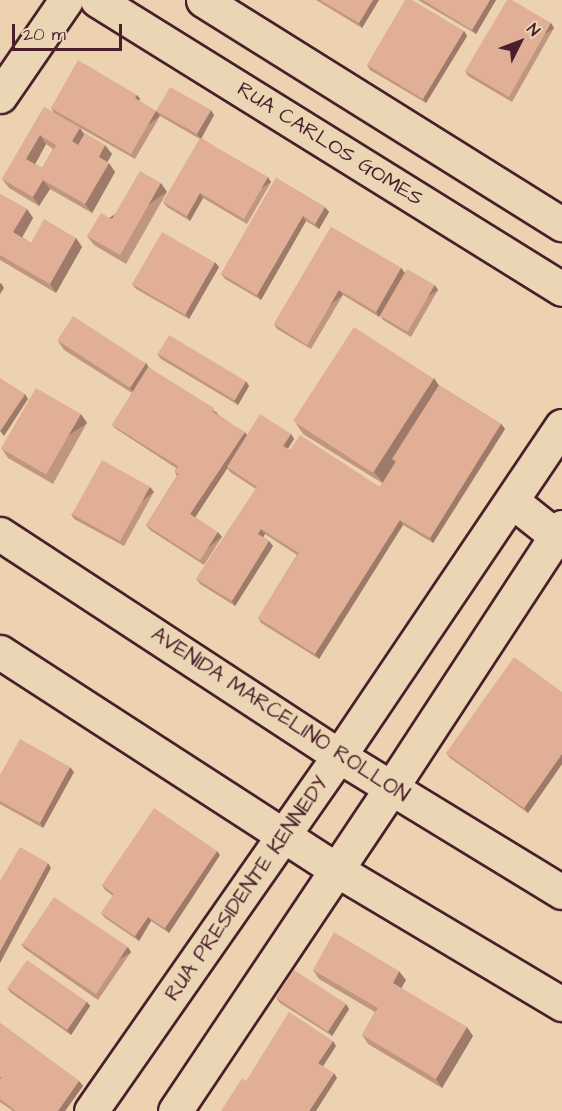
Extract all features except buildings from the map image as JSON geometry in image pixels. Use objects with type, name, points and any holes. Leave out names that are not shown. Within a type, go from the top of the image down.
[{"type":"street","points":[[0,96],[66,0]]},
{"type":"street","name":"RUA CARLOS GOMES","points":[[97,0],[562,289]]},
{"type":"street","points":[[203,0],[562,224]]},
{"type":"street","name":"RUA PRESIDENTE KENNEDY","points":[[91,1111],[285,837],[562,426]]},
{"type":"street","points":[[174,1111],[337,870],[559,531],[512,501]]},
{"type":"street","name":"AVENIDA MARCELINO ROLLON","points":[[0,534],[339,756],[562,892]]},
{"type":"street","points":[[0,652],[337,870],[562,1004]]}]
